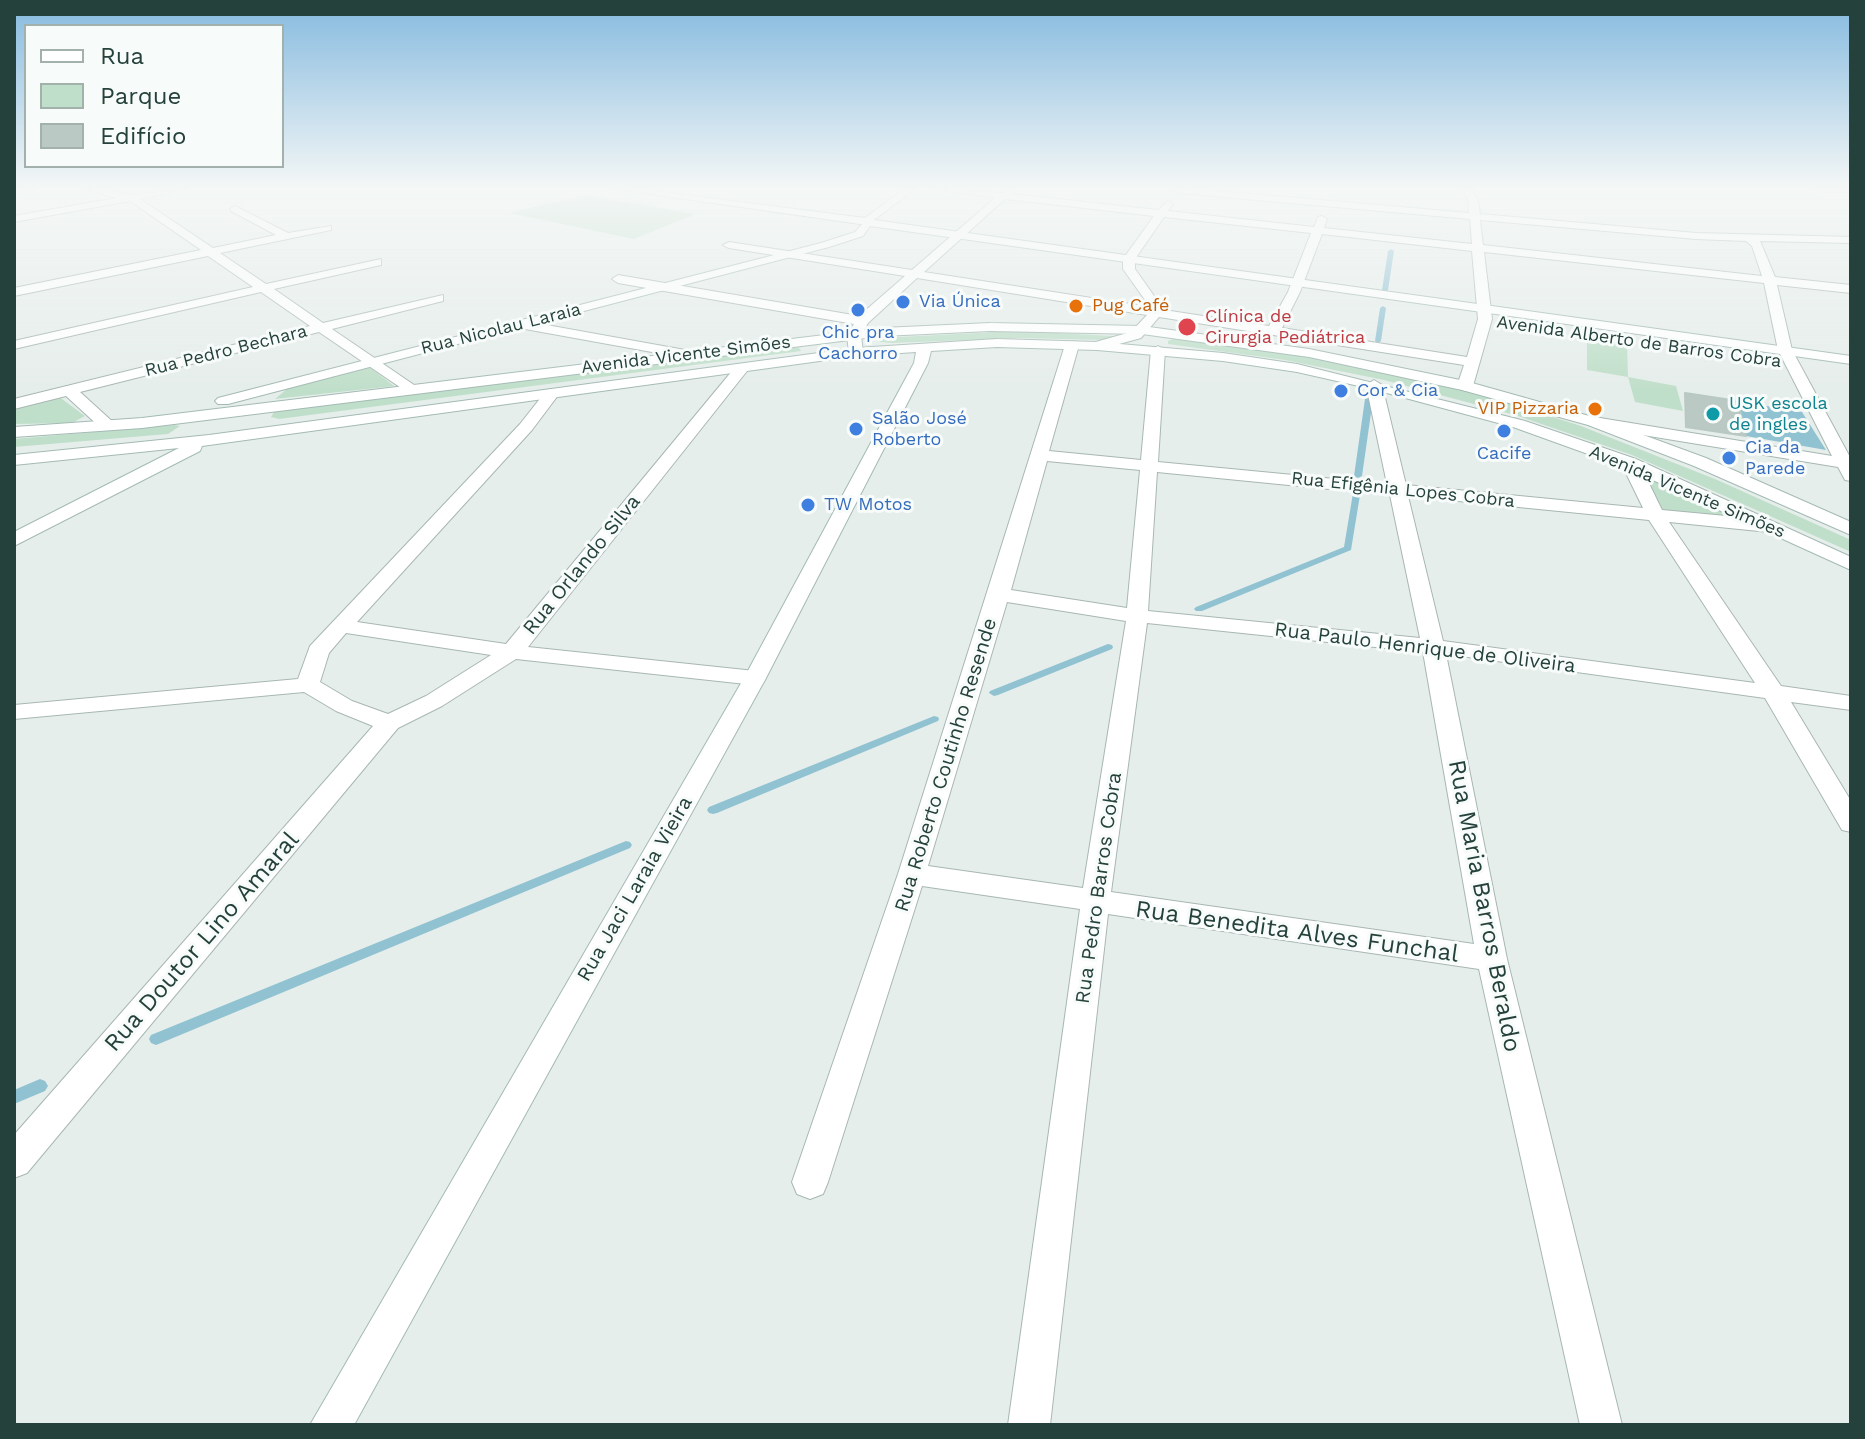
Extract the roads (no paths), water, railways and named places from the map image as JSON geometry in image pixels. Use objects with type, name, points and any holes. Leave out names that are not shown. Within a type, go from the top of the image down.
[{"type":"street","points":[[14,292],[191,256]]},
{"type":"street","points":[[217,256],[412,389]]},
{"type":"street","name":"Rua Nicolau Laraia","points":[[233,412],[258,391],[780,256]]},
{"type":"street","points":[[801,256],[1158,310],[1472,362]]},
{"type":"street","points":[[856,352],[858,328],[933,256]]},
{"type":"street","name":"Avenida Alberto de Barros Cobra","points":[[1076,256],[1789,357],[1851,360]]},
{"type":"street","points":[[1134,256],[1129,264],[1158,310],[1150,340]]},
{"type":"street","points":[[1274,330],[1308,256]]},
{"type":"street","points":[[1465,386],[1484,313],[1477,256]]},
{"type":"street","points":[[1551,256],[1851,289]]},
{"type":"street","points":[[1759,256],[1770,280],[1789,357],[1849,468]]},
{"type":"street","points":[[14,345],[377,262]]},
{"type":"street","points":[[618,279],[858,328]]},
{"type":"street","name":"Rua Pedro Bechara","points":[[14,404],[438,298]]},
{"type":"street","points":[[519,324],[685,354]]},
{"type":"street","name":"Avenida Vicente Simões","points":[[14,432],[142,423],[233,412],[685,354],[858,328],[990,327],[1309,353],[1465,386],[1594,422],[1700,462],[1851,529]]},
{"type":"street","name":"Avenida Vicente Simões","points":[[1085,346],[1128,339],[1150,340],[1374,385],[1519,424],[1630,463],[1851,564]]},
{"type":"street","name":"Avenida Vicente Simões","points":[[14,460],[209,440],[856,352],[997,343],[1085,346],[1150,340]]},
{"type":"street","name":"Rua Pedro Barros Cobra","points":[[1029,1425],[1095,903],[1137,616],[1150,464],[1150,340]]},
{"type":"street","name":"Rua Jaci Laraia Vieira","points":[[331,1425],[755,678],[921,363],[925,346]]},
{"type":"street","name":"Rua Roberto Coutinho Resende","points":[[810,1182],[912,874],[999,594],[1037,455],[1085,346]]},
{"type":"street","name":"Avenida Alberto de Barros Cobra","points":[[1789,357],[1851,373]]},
{"type":"street","name":"Rua Orlando Silva","points":[[389,723],[434,701],[512,652],[742,368]]},
{"type":"street","name":"Rua Maria Barros Beraldo","points":[[1374,385],[1433,646],[1492,959],[1601,1425]]},
{"type":"street","points":[[69,390],[108,426]]},
{"type":"street","points":[[142,423],[258,391]]},
{"type":"street","points":[[308,685],[318,651],[526,427],[551,394]]},
{"type":"street","points":[[14,540],[209,440],[233,412]]},
{"type":"street","points":[[1594,422],[1849,468]]},
{"type":"street","name":"Rua Efigênia Lopes Cobra","points":[[1037,455],[1769,526]]},
{"type":"street","points":[[1630,463],[1655,515],[1775,695],[1851,823]]},
{"type":"street","name":"Rua Paulo Henrique de Oliveira","points":[[999,594],[1137,616],[1433,646],[1851,703]]},
{"type":"street","points":[[341,626],[512,652],[755,678]]},
{"type":"street","points":[[14,712],[308,685],[344,706],[389,723]]},
{"type":"street","name":"Rua Doutor Lino Amaral","points":[[14,1161],[389,723]]},
{"type":"street","name":"Rua Benedita Alves Funchal","points":[[912,874],[1492,959]]},
{"type":"water","points":[[1738,401],[1802,412],[1826,450],[1746,436]]},
{"type":"waterway","points":[[1385,290],[1390,256]]},
{"type":"waterway","points":[[1378,341],[1383,308]]},
{"type":"waterway","points":[[1375,358],[1376,353]]},
{"type":"waterway","points":[[1373,372],[1373,377]]},
{"type":"waterway","points":[[1358,476],[1370,392]]},
{"type":"waterway","points":[[1199,609],[1348,548],[1356,495]]},
{"type":"waterway","points":[[994,693],[1108,647]]},
{"type":"waterway","points":[[713,810],[934,719]]},
{"type":"waterway","points":[[156,1039],[626,845]]},
{"type":"waterway","points":[[14,1097],[40,1086]]},
{"type":"place","name":"Via Única","points":[[903,302]]},
{"type":"place","name":"Pug Café","points":[[1076,306]]},
{"type":"place","name":"Chic pra Cachorro","points":[[858,310]]},
{"type":"place","name":"Clínica de Cirurgia Pediátrica","points":[[1187,327]]},
{"type":"place","name":"Cor & Cia","points":[[1341,391]]},
{"type":"place","name":"VIP Pizzaria","points":[[1595,409]]},
{"type":"place","name":"USK escola de ingles","points":[[1713,414]]},
{"type":"place","name":"Salão José Roberto","points":[[856,429]]},
{"type":"place","name":"Cacife","points":[[1504,431]]},
{"type":"place","name":"Cia da Parede","points":[[1729,458]]},
{"type":"place","name":"TW Motos","points":[[808,505]]}]
